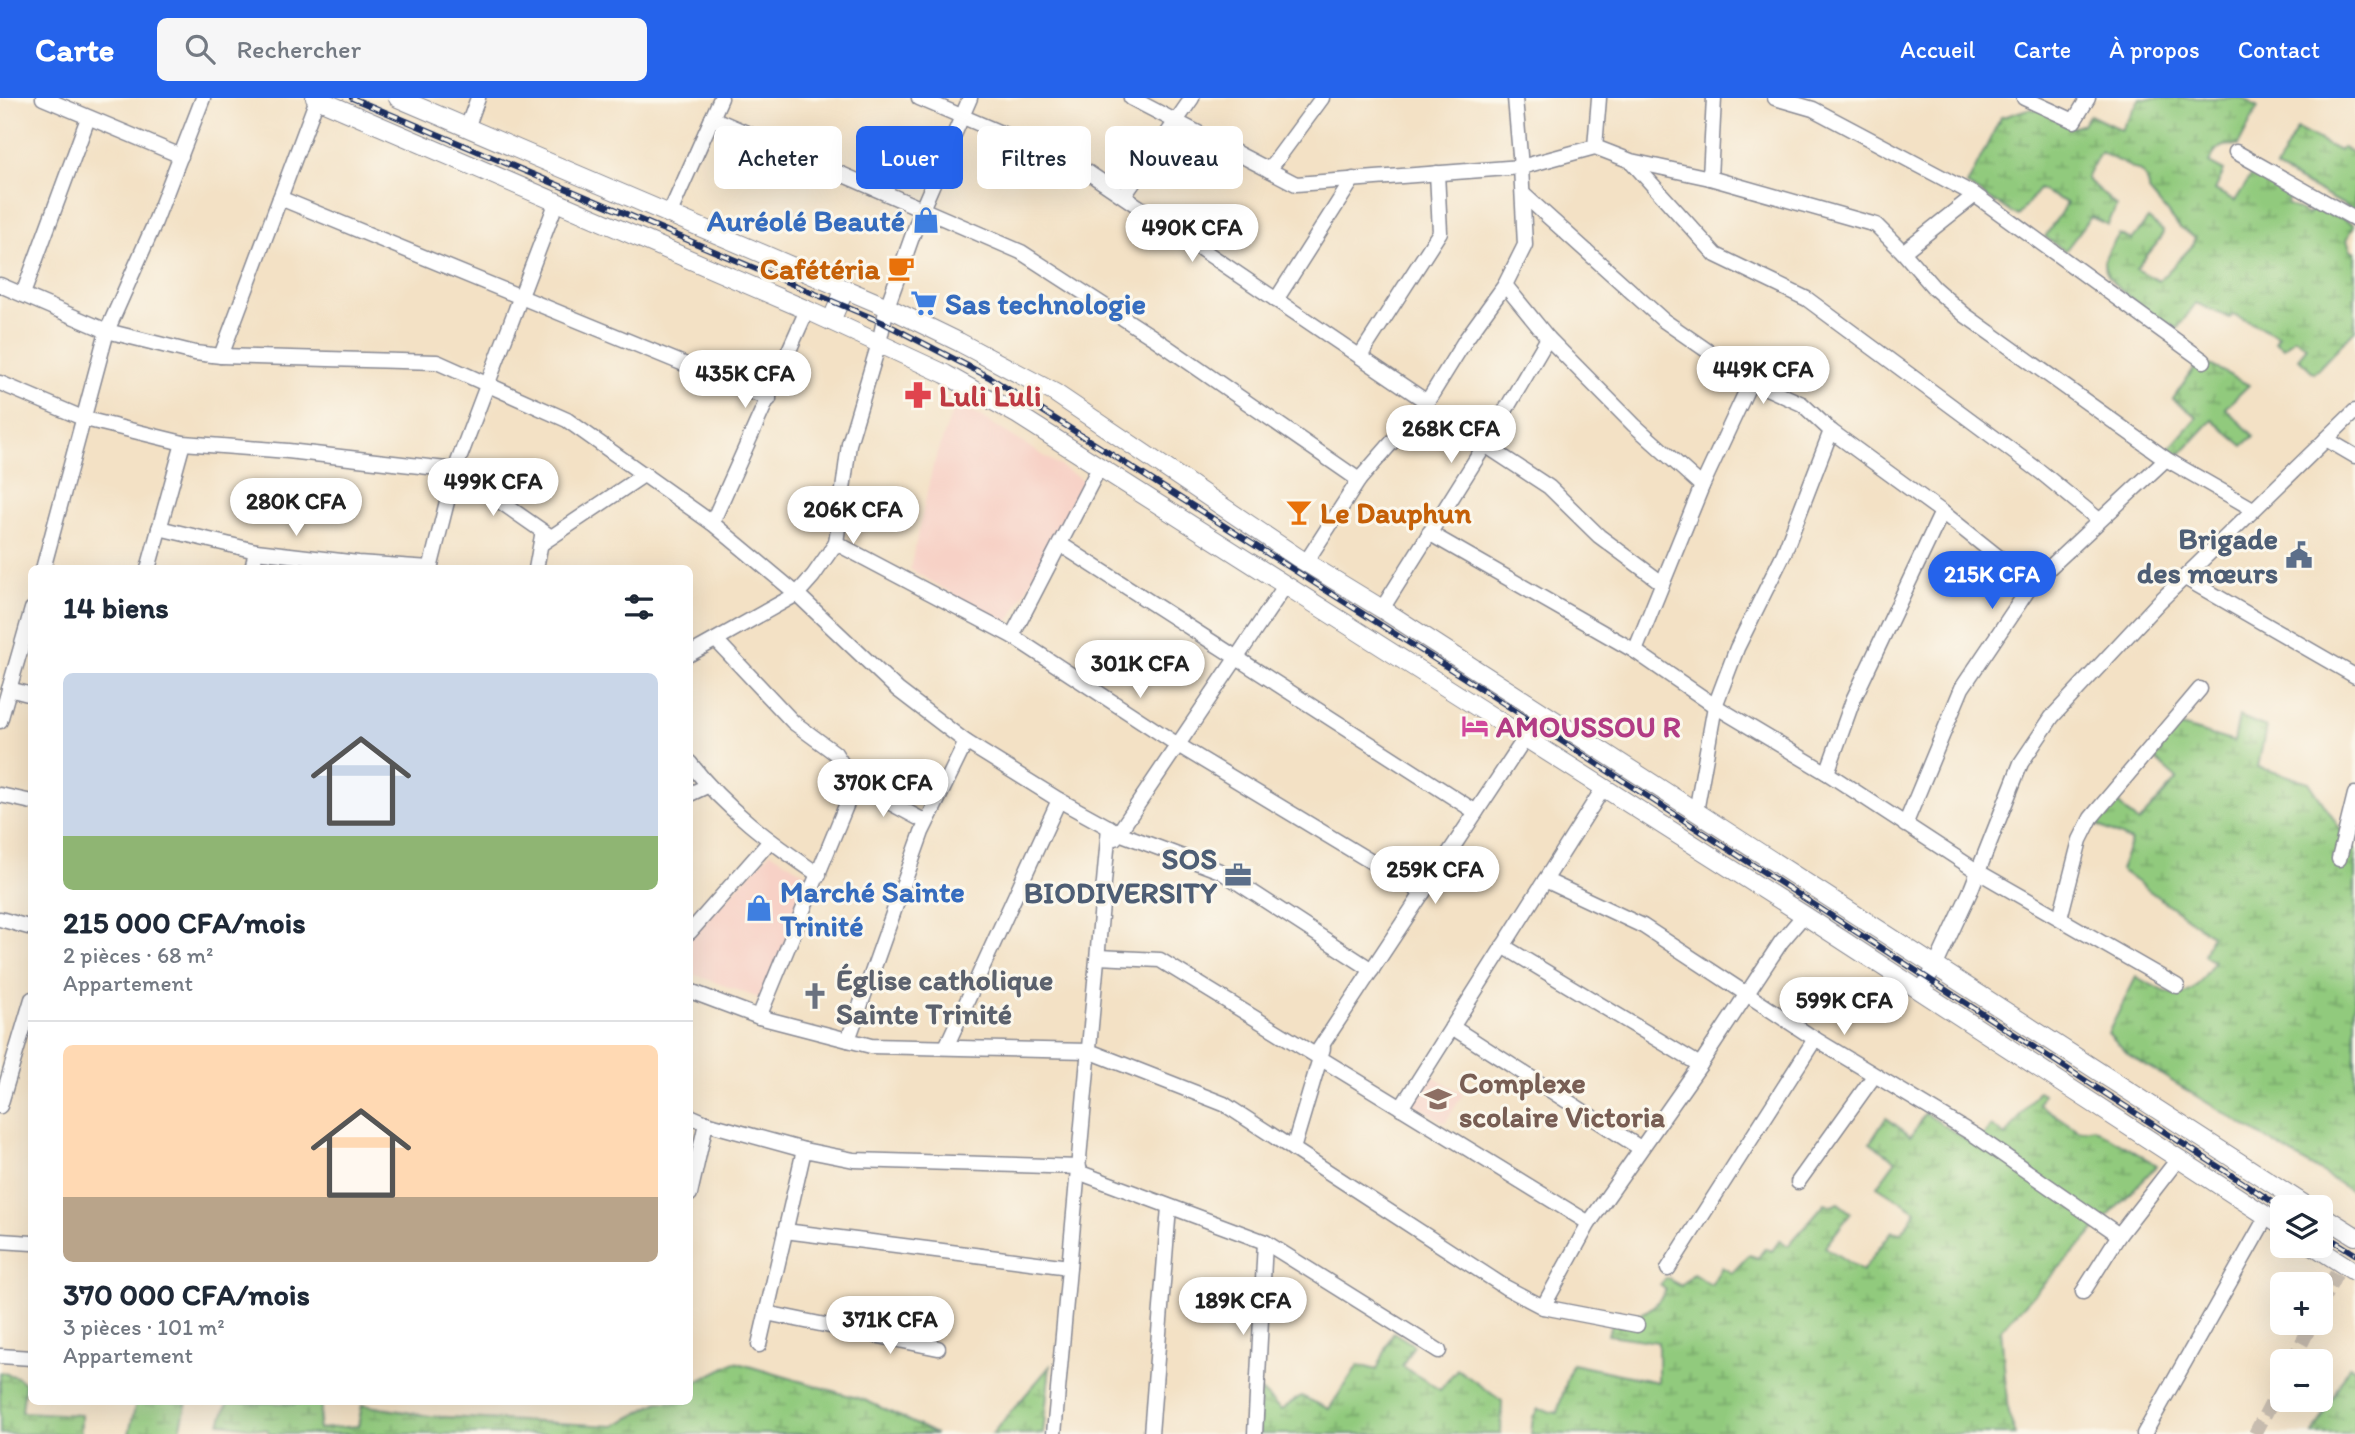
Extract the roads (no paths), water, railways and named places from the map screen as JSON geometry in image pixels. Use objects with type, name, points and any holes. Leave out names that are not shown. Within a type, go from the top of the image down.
[{"type":"main road","points":[[316,98],[807,310],[980,394],[1100,466],[1787,904],[2270,1218]]},
{"type":"main road","points":[[398,98],[887,307],[1055,393],[1306,562],[2290,1195]]},
{"type":"main road","points":[[831,321],[845,289]]},
{"type":"main road","points":[[1454,694],[1471,666]]},
{"type":"main road","points":[[1787,904],[1802,881]]},
{"type":"main road","points":[[2068,1087],[2084,1062]]},
{"type":"main road","points":[[2333,1222],[2355,1236]]},
{"type":"main road","points":[[2333,1258],[2355,1272]]},
{"type":"street","points":[[43,98],[181,156]]},
{"type":"street","points":[[44,565],[107,331],[203,98]]},
{"type":"street","points":[[221,356],[316,98]]},
{"type":"street","points":[[467,128],[478,98]]},
{"type":"street","points":[[669,215],[721,98]]},
{"type":"street","points":[[919,98],[1080,167],[1427,402]]},
{"type":"street","points":[[693,652],[797,594],[836,543],[849,444],[887,307],[922,209],[970,98]]},
{"type":"street","points":[[1131,98],[1296,184],[1521,167],[1595,148],[1632,161],[1710,178],[1876,225],[1934,288],[1965,315],[2166,459],[2253,509]]},
{"type":"street","points":[[1124,196],[1192,98]]},
{"type":"street","points":[[1269,170],[1322,98]]},
{"type":"street","points":[[1306,562],[1359,480],[1427,402],[1466,339],[1505,285],[1525,245],[1515,98]]},
{"type":"street","points":[[1595,148],[1599,98]]},
{"type":"street","points":[[1710,178],[1714,98]]},
{"type":"street","points":[[1775,98],[1813,103],[1975,195],[2204,361]]},
{"type":"street","points":[[2024,98],[2074,121],[2088,98]]},
{"type":"street","points":[[712,117],[1021,252],[1154,338],[1359,480]]},
{"type":"street","points":[[23,294],[88,118]]},
{"type":"street","points":[[2236,152],[2355,219]]},
{"type":"street","points":[[1632,161],[1716,255],[1807,299],[2042,473],[2099,520]]},
{"type":"street","points":[[1360,356],[1440,232],[1437,173]]},
{"type":"street","points":[[1276,300],[1353,179]]},
{"type":"street","points":[[1522,194],[1662,320],[1751,382],[1802,404],[1831,431],[1942,512],[2032,584]]},
{"type":"street","points":[[1903,252],[1975,195]]},
{"type":"street","points":[[280,198],[769,400]]},
{"type":"street","points":[[431,565],[455,470],[557,201]]},
{"type":"street","points":[[0,285],[107,331],[195,353],[437,362],[567,420],[712,523],[797,594],[898,690],[967,742],[1059,800],[1114,830],[1220,871],[1372,970]]},
{"type":"street","points":[[1505,285],[1548,338],[1634,425],[1702,485]]},
{"type":"street","points":[[712,523],[807,310]]},
{"type":"street","points":[[1382,609],[1485,446],[1548,338]]},
{"type":"street","points":[[1635,651],[1702,485],[1751,382]]},
{"type":"street","points":[[0,383],[85,419],[183,443],[288,450],[455,470],[544,537]]},
{"type":"street","points":[[1920,991],[1936,967],[2021,763],[2045,728],[2106,659],[2185,578],[2355,411]]},
{"type":"street","points":[[1696,812],[1715,706],[1737,648],[1784,553],[1831,431]]},
{"type":"street","points":[[2326,439],[2355,456]]},
{"type":"street","points":[[149,565],[183,443]]},
{"type":"street","points":[[1485,446],[1549,487],[1599,536],[1662,583]]},
{"type":"street","points":[[1905,825],[1962,688],[2032,584],[2166,459]]},
{"type":"street","points":[[1012,636],[1100,466]]},
{"type":"street","points":[[537,565],[544,537],[645,474]]},
{"type":"street","points":[[1828,774],[1853,700],[1942,512]]},
{"type":"street","points":[[159,528],[256,551],[350,565]]},
{"type":"street","points":[[1429,533],[1635,651],[1715,706],[1828,774],[1977,872],[2177,986]]},
{"type":"street","points":[[836,543],[1012,636],[1178,745],[1423,893]]},
{"type":"street","points":[[1060,544],[1476,812]]},
{"type":"street","points":[[253,565],[256,551]]},
{"type":"street","points":[[2185,578],[2355,676]]},
{"type":"street","points":[[1054,1434],[1108,848],[1114,830],[1178,745],[1285,586]]},
{"type":"street","points":[[0,721],[6,685],[28,621]]},
{"type":"street","points":[[716,640],[793,722],[835,753],[855,784],[926,822]]},
{"type":"street","points":[[6,685],[28,693]]},
{"type":"street","points":[[2060,918],[2080,840],[2091,818],[2200,689]]},
{"type":"street","points":[[1293,1149],[1318,1056],[1325,1040],[1525,738]]},
{"type":"street","points":[[848,1040],[926,822],[967,742]]},
{"type":"street","points":[[693,767],[707,786],[770,841],[819,875]]},
{"type":"street","points":[[760,1017],[855,784]]},
{"type":"street","points":[[693,793],[707,786]]},
{"type":"street","points":[[1401,1108],[1604,788]]},
{"type":"street","points":[[2339,859],[2355,794]]},
{"type":"street","points":[[0,795],[28,801]]},
{"type":"street","points":[[946,1047],[1059,800]]},
{"type":"street","points":[[693,929],[770,841]]},
{"type":"street","points":[[1545,880],[1643,926],[1815,1040],[1976,1136],[2119,1235]]},
{"type":"street","points":[[1543,1307],[1589,1223],[1700,1065],[1781,942],[1804,915]]},
{"type":"street","points":[[0,919],[28,927]]},
{"type":"street","points":[[1503,946],[1700,1065]]},
{"type":"street","points":[[1098,957],[1160,960],[1589,1223]]},
{"type":"street","points":[[693,991],[760,1017],[871,1046],[1089,1051],[1224,1104],[1505,1287],[1543,1307],[1637,1325]]},
{"type":"street","points":[[0,1105],[28,1025]]},
{"type":"street","points":[[1452,1027],[1640,1148]]},
{"type":"street","points":[[1668,1269],[1815,1040]]},
{"type":"street","points":[[1798,1182],[1874,1076]]},
{"type":"street","points":[[693,1118],[706,1124],[804,1150],[854,1160],[1078,1170],[1265,1242],[1439,1351]]},
{"type":"street","points":[[693,1181],[706,1124]]},
{"type":"street","points":[[759,1345],[804,1150]]},
{"type":"street","points":[[2083,1292],[2119,1235],[2178,1159]]},
{"type":"street","points":[[1151,1434],[1169,1207]]},
{"type":"street","points":[[2144,1434],[2270,1228]]},
{"type":"street","points":[[785,1230],[1069,1267]]},
{"type":"street","points":[[0,1241],[28,1243]]},
{"type":"street","points":[[1255,1434],[1265,1242]]},
{"type":"street","points":[[766,1313],[938,1348]]},
{"type":"street","points":[[0,1356],[28,1358]]},
{"type":"tunnel","points":[[2333,1280],[2342,1263]]},
{"type":"tunnel","points":[[2299,1349],[2306,1335]]},
{"type":"tunnel","points":[[2255,1434],[2270,1405]]},
{"type":"railway","points":[[352,98],[884,323],[989,377],[1463,677],[2270,1200]]},
{"type":"railway","points":[[2333,1240],[2355,1254]]},
{"type":"place","name":"Auréolé Beauté","points":[[926,220]]},
{"type":"place","name":"Cafétéria","points":[[901,268]]},
{"type":"place","name":"Sas technologie","points":[[924,303]]},
{"type":"place","name":"Luli Luli","points":[[918,395]]},
{"type":"place","name":"Le Dauphun","points":[[1299,512]]},
{"type":"place","name":"Brigade des mœurs","points":[[2299,555]]},
{"type":"place","name":"AMOUSSOU R","points":[[1475,726]]},
{"type":"place","name":"SOS BIODIVERSITY","points":[[1238,875]]},
{"type":"place","name":"Marché Sainte Trinité","points":[[759,908]]},
{"type":"place","name":"Église catholique Sainte Trinité","points":[[815,996]]},
{"type":"place","name":"Complexe scolaire Victoria","points":[[1438,1099]]}]
